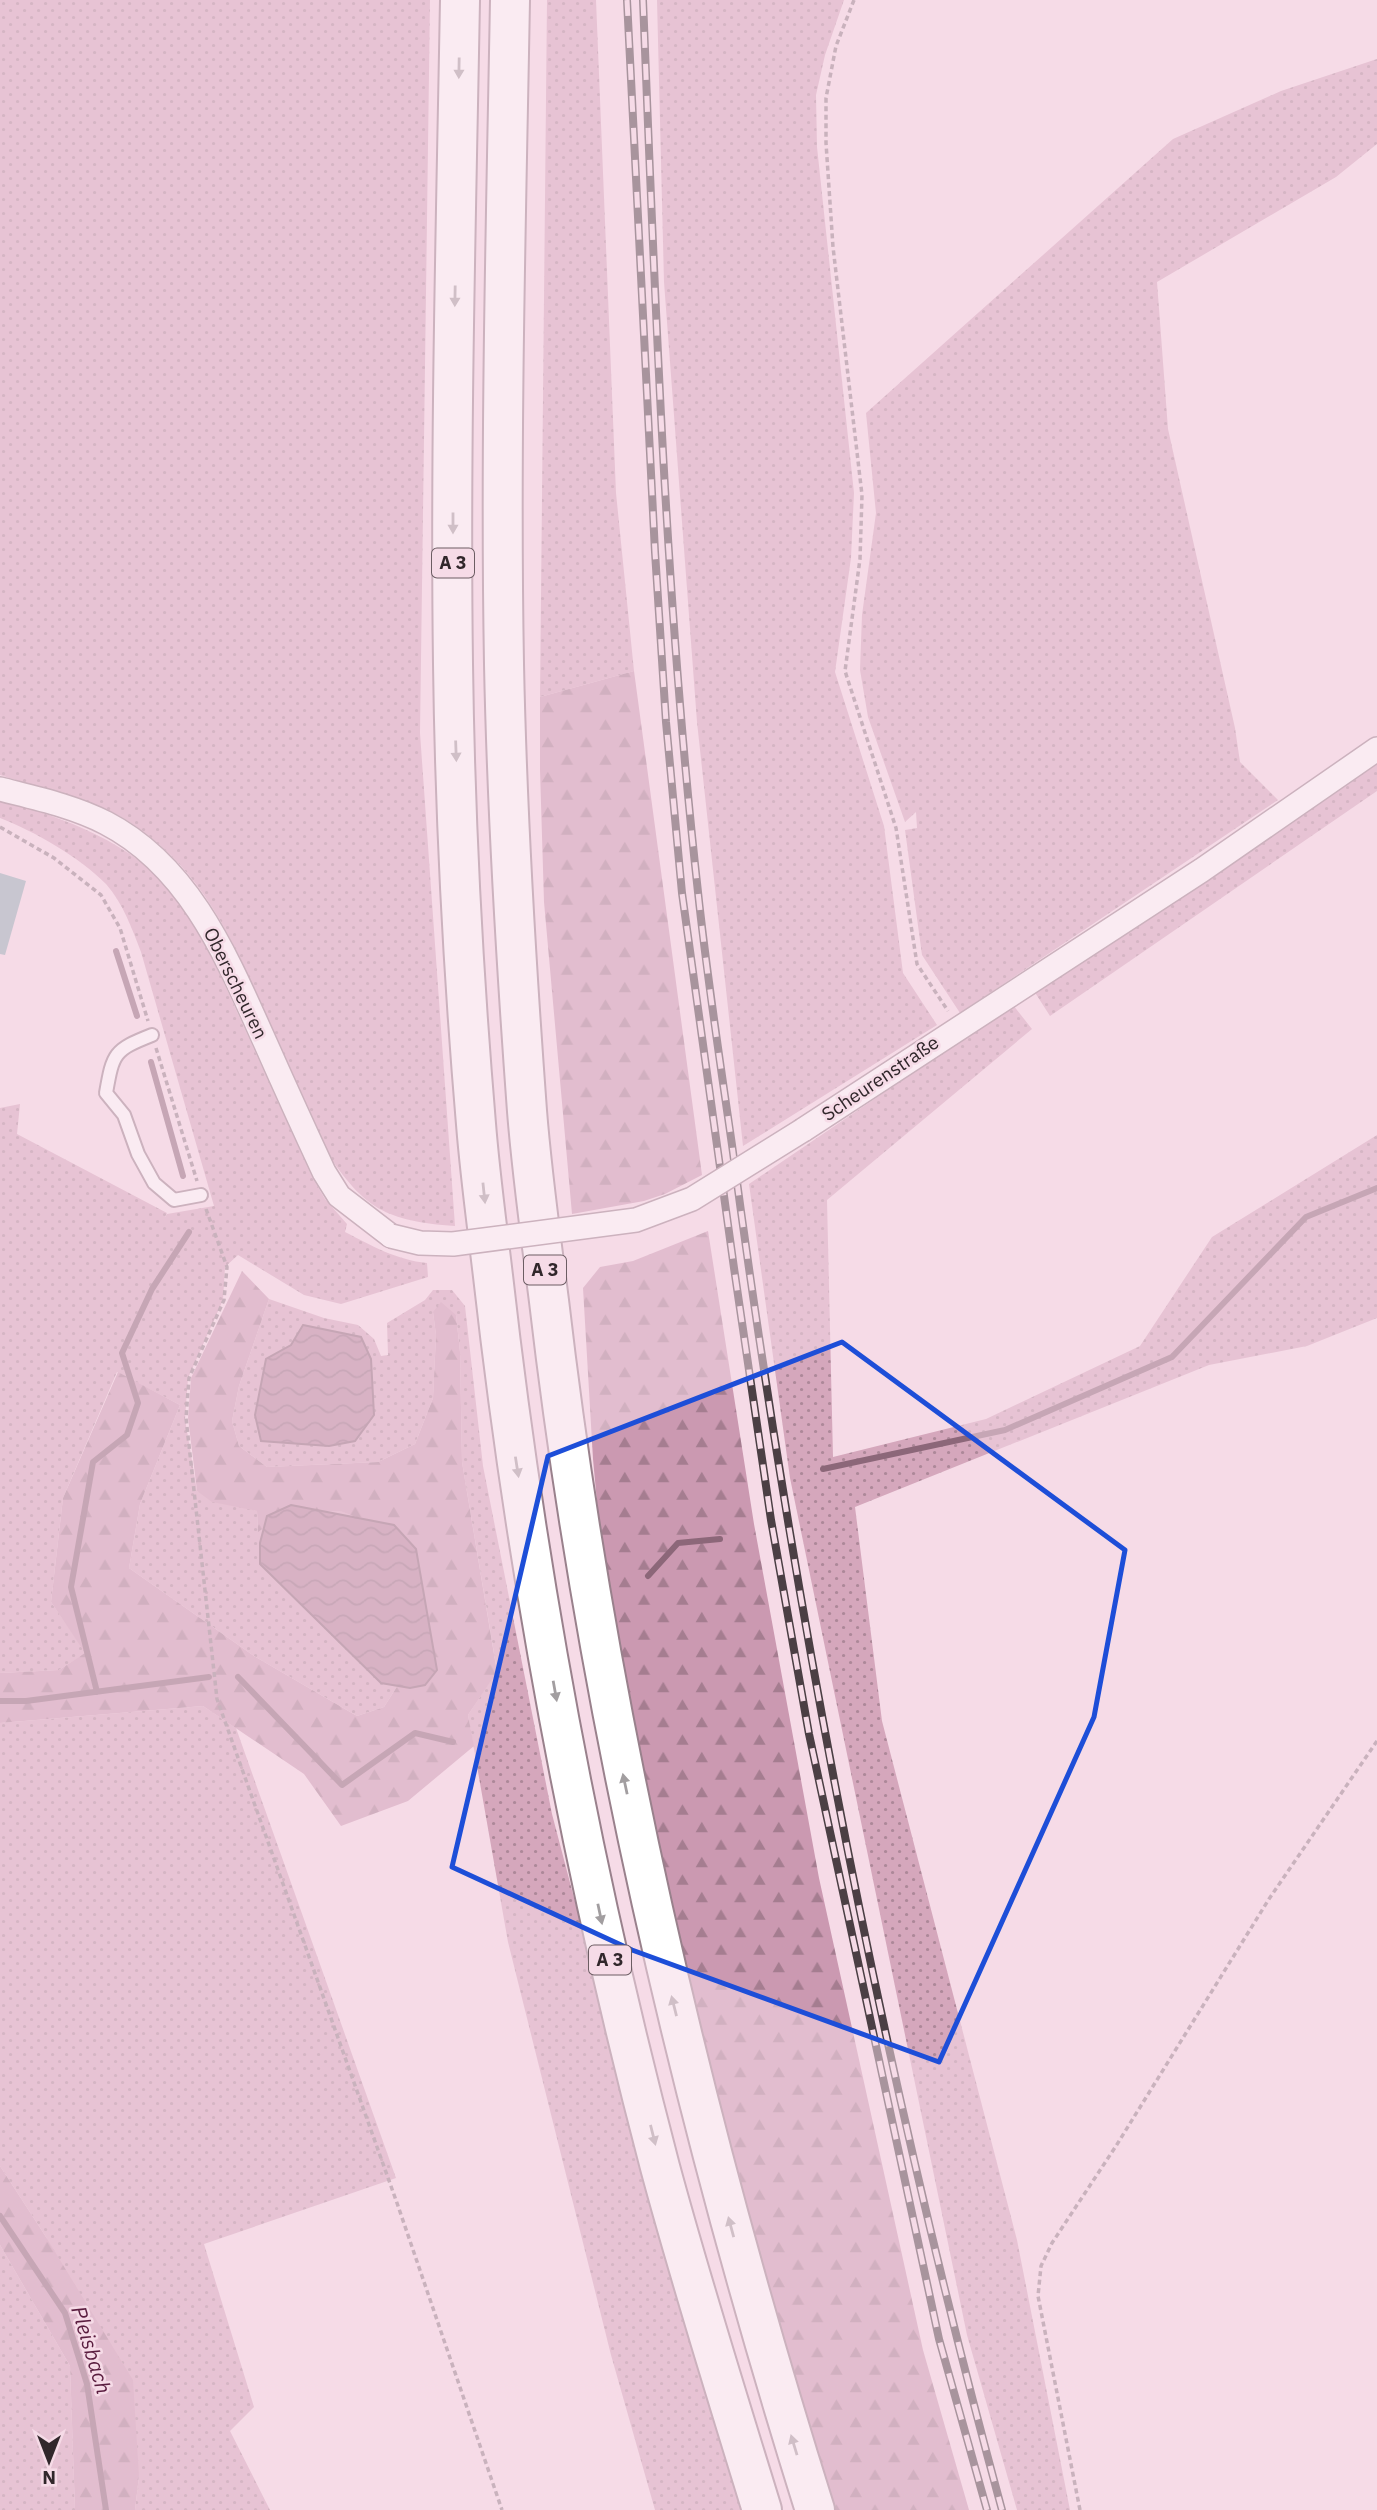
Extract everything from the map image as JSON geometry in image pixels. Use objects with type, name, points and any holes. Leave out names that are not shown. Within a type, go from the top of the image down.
[{"type":"highway","name":"A 3","points":[[460,0],[453,428],[454,694],[460,874],[476,1125],[507,1399],[536,1588],[568,1768],[612,1967],[660,2168],[716,2364],[762,2510]]},
{"type":"highway","name":"A 3","points":[[510,0],[503,443],[504,667],[510,843],[528,1116],[559,1394],[622,1772],[662,1957],[713,2162],[765,2351],[815,2510]]},
{"type":"street","name":"Scheurenstraße","points":[[339,1196],[391,1236],[420,1243],[453,1244],[636,1220],[692,1199],[803,1130],[1202,870],[1377,749]]},
{"type":"street","name":"Oberscheuren","points":[[0,789],[64,806],[107,823],[143,848],[184,889],[226,954],[324,1172],[339,1196]]},
{"type":"lane","points":[[152,1035],[125,1046],[111,1064],[106,1093],[124,1115],[138,1154],[154,1183],[174,1200],[201,1195]]},
{"type":"path","points":[[854,0],[836,46],[826,98],[826,143],[833,247],[862,495],[860,559],[845,671],[896,828],[917,964],[958,1027]]},
{"type":"path","points":[[0,827],[54,858],[101,895],[120,928],[201,1195],[227,1266],[224,1300],[189,1378],[186,1418],[217,1699],[397,2203],[502,2510]]},
{"type":"path","points":[[1080,2510],[1038,2296],[1041,2266],[1052,2243],[1116,2146],[1269,1899],[1377,1741]]},
{"type":"highlighted area","points":[[842,1342],[1125,1550],[1094,1717],[939,2062],[632,1950],[452,1867],[548,1456]]},
{"type":"shaded area","points":[[0,0],[430,0],[420,733],[455,1226],[411,1220],[379,1208],[365,1199],[340,1171],[326,1151],[228,933],[195,883],[175,860],[152,838],[112,812],[0,775]]},
{"type":"shaded area","points":[[547,0],[596,0],[616,493],[634,671],[540,697]]},
{"type":"shaded area","points":[[657,0],[844,0],[825,55],[816,95],[817,147],[854,493],[851,558],[835,672],[884,826],[903,973],[937,1025],[743,1146],[697,722],[664,282]]},
{"type":"shaded area","points":[[1377,59],[1377,144],[1336,177],[1157,282],[1168,429],[1235,728],[1240,762],[1278,800],[960,1013],[922,955],[905,830],[917,828],[916,812],[905,822],[868,717],[860,670],[862,615],[876,513],[866,413],[1173,139],[1281,91]]},
{"type":"shaded area","points":[[1377,764],[1377,791],[1050,1016],[1034,991]]},
{"type":"shaded area","points":[[0,800],[73,824],[119,847],[140,861],[177,897],[199,928],[312,1177],[325,1199],[347,1224],[345,1232],[395,1256],[427,1263],[428,1277],[341,1304],[304,1295],[238,1255],[225,1267],[223,1300],[188,1378],[185,1419],[197,1491],[257,1511],[258,1531],[281,1516],[308,1511],[341,1511],[377,1525],[398,1685],[384,1707],[357,1716],[254,1656],[129,1568],[140,1504],[180,1405],[117,1372],[63,1498],[51,1602],[86,1653],[59,1670],[0,1673],[0,1108],[20,1104],[17,1134],[167,1213],[165,1217],[167,1214],[214,1206],[141,952],[122,908],[106,884],[83,864],[28,830],[0,818]]},
{"type":"shaded area","points":[[1013,1005],[1032,1029],[827,1200],[833,1457],[986,1419],[1140,1346],[1212,1237],[1377,1135],[1377,1318],[1307,1346],[1209,1365],[855,1507],[882,1721],[1017,2240],[1070,2510],[1017,2510],[967,2335],[790,1478],[749,1184]]},
{"type":"shaded area","points":[[433,1290],[452,1290],[465,1306],[483,1466],[552,1814],[664,2241],[743,2510],[655,2510],[611,2355],[508,1942],[468,1715],[497,1671],[462,1462],[460,1352],[456,1315],[433,1312],[436,1335],[433,1398],[415,1444],[378,1462],[267,1467],[239,1446],[232,1421],[239,1386],[269,1299],[324,1318],[358,1325],[374,1339],[381,1356],[388,1355],[387,1323],[425,1300]]},
{"type":"shaded area","points":[[203,1706],[236,1728],[396,2178],[204,2244],[254,2407],[230,2431],[270,2510],[135,2510],[139,2476],[46,2237],[0,2166],[0,1723]]},
{"type":"shaded area","points":[[0,2245],[70,2366],[75,2510],[0,2510]]},
{"type":"green space","points":[[634,671],[702,1175],[665,1194],[644,1201],[572,1214],[544,902],[540,697]]},
{"type":"green space","points":[[708,1231],[754,1524],[819,1878],[923,2350],[969,2510],[832,2510],[774,2347],[670,1905],[601,1545],[583,1288],[600,1267],[633,1261]]},
{"type":"green space","points":[[242,1271],[269,1299],[239,1386],[232,1421],[239,1446],[267,1467],[378,1462],[415,1444],[433,1398],[436,1335],[433,1312],[441,1302],[456,1315],[460,1352],[462,1462],[497,1672],[468,1715],[474,1746],[408,1801],[341,1826],[304,1774],[203,1706],[0,1723],[0,1673],[59,1670],[85,1653],[51,1602],[63,1498],[118,1372],[180,1405],[140,1504],[129,1568],[254,1656],[357,1716],[384,1707],[398,1685],[377,1525],[340,1511],[308,1511],[281,1516],[258,1532],[257,1511],[212,1502],[197,1491],[188,1418],[191,1378]]},
{"type":"green space","points":[[0,2166],[133,2380],[139,2476],[135,2510],[75,2510],[70,2366],[0,2245]]},
{"type":"water","points":[[303,1325],[361,1337],[371,1359],[374,1415],[355,1441],[329,1446],[261,1441],[255,1415],[266,1359],[291,1345]]},
{"type":"water","points":[[291,1505],[394,1525],[416,1549],[437,1670],[425,1685],[410,1688],[381,1683],[260,1564],[260,1543],[267,1516]]},
{"type":"building","points":[[0,873],[26,881],[5,955],[0,954]]},
{"type":"waterway","points":[[116,951],[137,1016]]},
{"type":"waterway","points":[[151,1062],[183,1176]]},
{"type":"waterway","points":[[823,1469],[1005,1430],[1172,1357],[1306,1217],[1377,1188]]},
{"type":"waterway","points":[[97,1692],[71,1587],[93,1462],[127,1435],[138,1403],[122,1353],[152,1289],[189,1232]]},
{"type":"waterway","points":[[648,1576],[678,1543],[720,1539]]},
{"type":"waterway","points":[[0,1701],[26,1701],[209,1677]]},
{"type":"waterway","points":[[238,1677],[342,1785],[415,1733],[453,1742]]},
{"type":"waterway","name":"Pleisbach","points":[[0,2216],[65,2313],[87,2384],[106,2510]]},
{"type":"railway","points":[[627,0],[666,722],[682,893],[734,1268],[771,1520],[809,1734],[939,2339],[987,2510]]},
{"type":"railway","points":[[643,0],[663,446],[677,670],[705,956],[756,1317],[812,1661],[879,2003],[958,2342],[1002,2510]]}]
